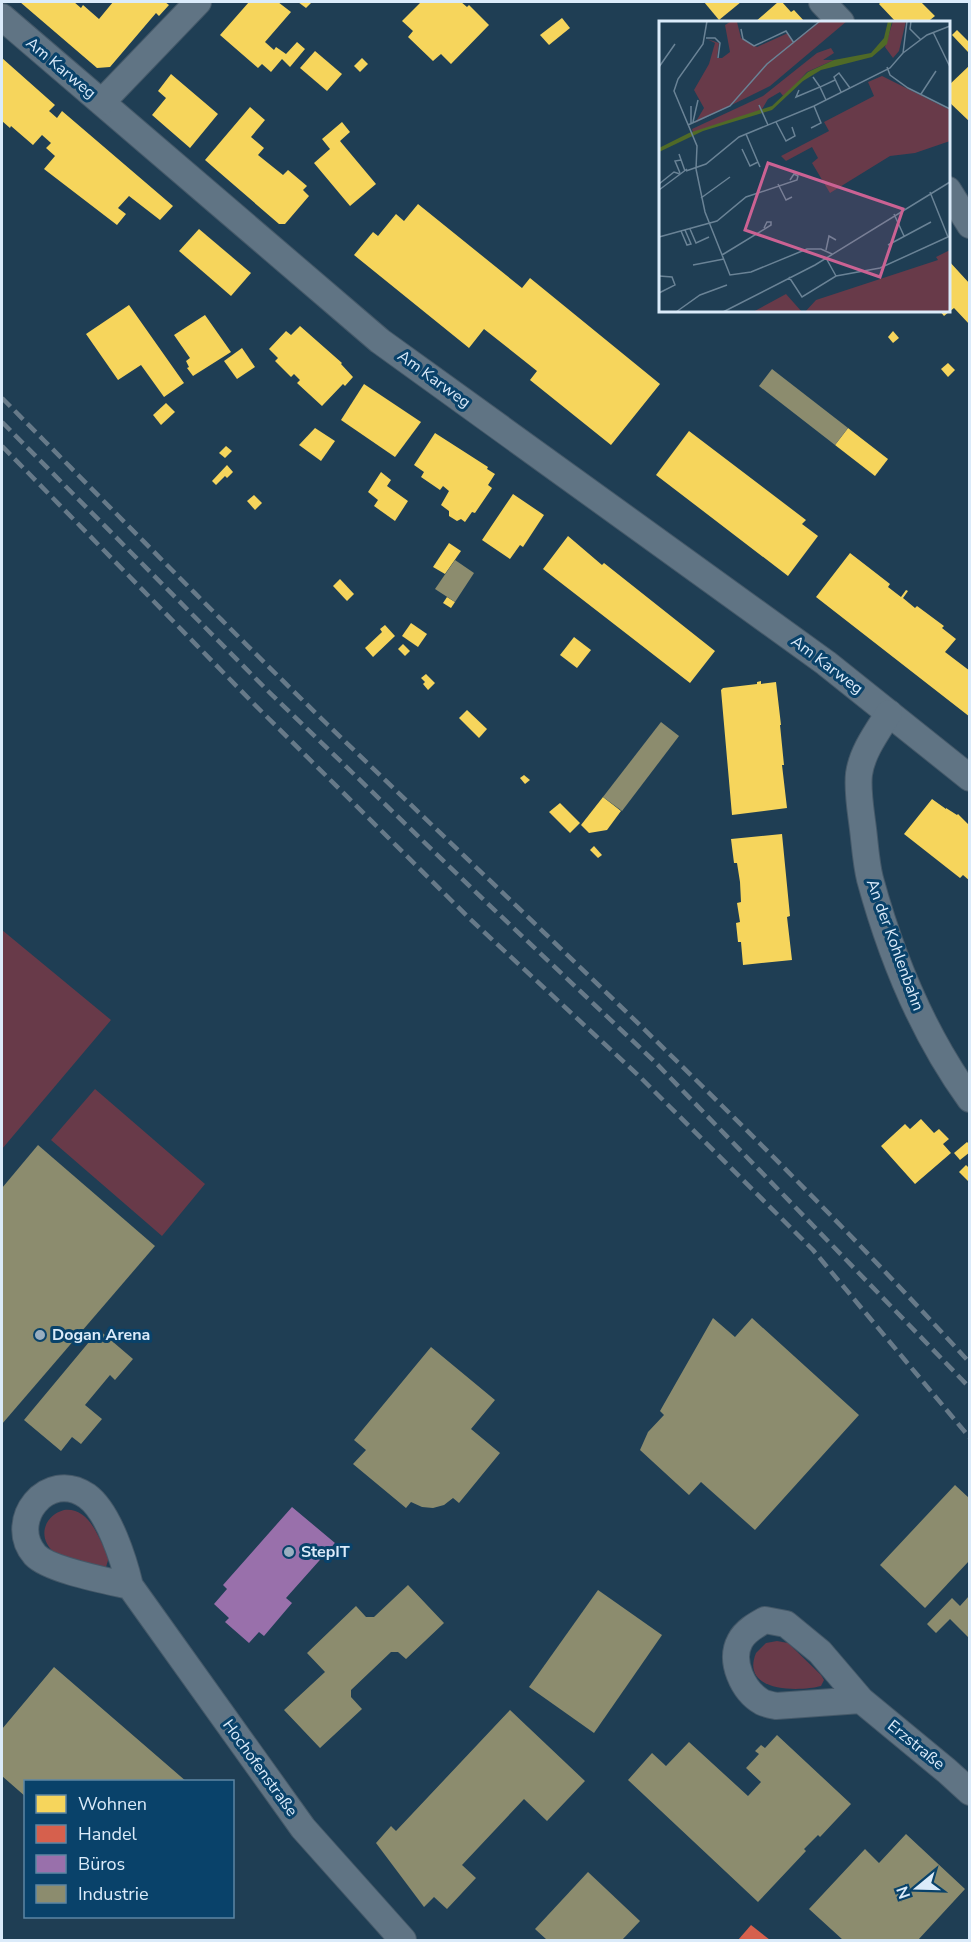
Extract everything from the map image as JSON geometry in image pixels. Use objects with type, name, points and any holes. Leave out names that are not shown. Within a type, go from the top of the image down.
[{"type":"street","points":[[102,102],[198,2]]},
{"type":"street","points":[[822,2],[840,21]]},
{"type":"street","name":"Am Karweg","points":[[2,17],[380,340],[817,657],[969,778]]},
{"type":"street","points":[[950,193],[969,225]]},
{"type":"street","name":"An der Kohlenbahn","points":[[889,713],[873,738],[859,775],[869,877],[919,1015],[940,1056],[969,1099]]},
{"type":"street","name":"Hochofenstraße","points":[[130,1586],[303,1827],[403,1941]]},
{"type":"street","name":"Erzstraße","points":[[861,1700],[776,1706],[763,1702],[741,1679],[736,1651],[741,1639],[765,1620],[786,1624],[820,1652],[861,1700],[969,1792]]},
{"type":"shaded area","points":[[2,930],[111,1020],[2,1149]]},
{"type":"shaded area","points":[[95,1089],[205,1184],[162,1236],[51,1140]]},
{"type":"shaded area","points":[[64,1510],[80,1513],[92,1525],[109,1557],[106,1567],[101,1568],[55,1553],[49,1547],[44,1535],[47,1523],[51,1517]]},
{"type":"shaded area","points":[[777,1641],[788,1643],[821,1675],[824,1680],[821,1686],[799,1689],[774,1686],[763,1682],[756,1675],[753,1666],[756,1653],[766,1643]]},
{"type":"building: Wohnen","points":[[20,2],[74,2],[81,8],[83,5],[99,19],[113,2],[165,2],[169,5],[159,16],[156,13],[110,67],[97,68]]},
{"type":"building: Wohnen","points":[[249,2],[278,2],[291,12],[265,42],[274,50],[276,47],[286,54],[297,42],[305,49],[290,67],[282,59],[271,72],[262,64],[258,68],[220,35]]},
{"type":"building: Wohnen","points":[[298,2],[312,2],[306,8]]},
{"type":"building: Wohnen","points":[[421,2],[461,2],[467,7],[469,5],[489,25],[451,64],[441,54],[433,61],[408,37],[413,31],[402,21]]},
{"type":"building: Wohnen","points":[[704,2],[741,2],[719,20]]},
{"type":"building: Wohnen","points":[[778,2],[782,2],[804,21],[756,21]]},
{"type":"building: Wohnen","points":[[881,2],[921,2],[935,16],[930,20],[932,21],[895,21],[879,4]]},
{"type":"building: Wohnen","points":[[562,18],[570,28],[549,45],[540,35]]},
{"type":"building: Wohnen","points":[[957,30],[970,43],[968,52],[952,35]]},
{"type":"building: Wohnen","points":[[315,51],[342,74],[327,91],[300,68]]},
{"type":"building: Wohnen","points":[[2,58],[55,105],[49,111],[57,118],[62,111],[173,206],[160,220],[129,196],[118,208],[126,214],[117,225],[44,169],[55,156],[46,148],[51,143],[42,135],[33,145],[2,121]]},
{"type":"building: Wohnen","points":[[362,58],[368,64],[360,72],[354,66]]},
{"type":"building: Wohnen","points":[[970,65],[970,122],[950,103],[950,84]]},
{"type":"building: Wohnen","points":[[171,74],[218,114],[190,148],[152,115],[166,98],[158,91]]},
{"type":"building: Wohnen","points":[[250,107],[265,120],[251,137],[264,148],[258,155],[283,175],[288,170],[307,186],[303,190],[309,196],[285,224],[279,224],[205,160]]},
{"type":"building: Wohnen","points":[[342,122],[350,132],[340,141],[376,184],[350,206],[314,163],[330,149],[322,139]]},
{"type":"building: Wohnen","points":[[418,204],[522,288],[530,278],[660,384],[611,445],[530,380],[537,371],[484,329],[469,348],[354,255],[373,232],[378,236],[396,214],[404,221]]},
{"type":"building: Wohnen","points":[[199,229],[251,273],[231,296],[179,251]]},
{"type":"building: Wohnen","points":[[950,262],[970,284],[970,325],[954,308],[950,311]]},
{"type":"building: Wohnen","points":[[129,305],[184,383],[164,397],[141,365],[118,380],[86,334]]},
{"type":"building: Wohnen","points":[[205,315],[231,352],[193,376],[187,368],[189,367],[186,361],[190,358],[174,335]]},
{"type":"building: Wohnen","points":[[300,326],[342,363],[353,377],[322,406],[297,383],[300,380],[294,374],[291,377],[275,361],[278,358],[269,349],[286,331],[291,335]]},
{"type":"building: Wohnen","points":[[893,331],[899,338],[893,343],[888,337]]},
{"type":"building: Wohnen","points":[[242,348],[255,367],[237,379],[224,361]]},
{"type":"building: Wohnen","points":[[948,363],[955,370],[948,377],[941,369]]},
{"type":"building: Wohnen","points":[[364,384],[421,422],[395,457],[341,420]]},
{"type":"building: Wohnen","points":[[166,403],[175,412],[161,425],[153,415]]},
{"type":"building: Wohnen","points":[[315,428],[335,441],[321,461],[299,445]]},
{"type":"building: Wohnen","points":[[848,428],[888,459],[875,476],[835,445]]},
{"type":"building: Wohnen","points":[[689,431],[806,520],[802,524],[818,536],[788,576],[656,475]]},
{"type":"building: Wohnen","points":[[435,433],[488,467],[487,469],[495,474],[488,485],[492,488],[475,513],[472,512],[465,522],[461,519],[457,521],[449,516],[449,511],[441,505],[449,491],[443,486],[440,490],[421,477],[424,472],[414,465]]},
{"type":"building: Wohnen","points":[[226,446],[232,451],[225,458],[219,453]]},
{"type":"building: Wohnen","points":[[227,465],[233,472],[216,485],[212,481]]},
{"type":"building: Wohnen","points":[[381,472],[391,480],[387,486],[408,501],[395,521],[374,506],[378,500],[368,492]]},
{"type":"building: Wohnen","points":[[513,494],[544,515],[523,547],[520,545],[510,559],[482,540]]},
{"type":"building: Wohnen","points":[[254,495],[262,503],[255,510],[247,501]]},
{"type":"building: Wohnen","points":[[568,536],[602,565],[604,563],[715,651],[690,683],[543,569]]},
{"type":"building: Wohnen","points":[[449,543],[461,551],[445,574],[433,567]]},
{"type":"building: Wohnen","points":[[850,553],[890,584],[888,587],[901,597],[906,590],[908,591],[903,598],[944,626],[942,628],[956,639],[945,652],[970,671],[970,717],[816,597]]},
{"type":"building: Wohnen","points":[[340,579],[354,594],[347,601],[333,586]]},
{"type":"building: Wohnen","points":[[447,597],[455,602],[451,608],[443,603]]},
{"type":"building: Wohnen","points":[[411,623],[427,634],[418,647],[402,636]]},
{"type":"building: Wohnen","points":[[385,625],[395,636],[373,657],[365,648],[382,632],[380,629]]},
{"type":"building: Wohnen","points":[[574,637],[591,650],[577,668],[560,655]]},
{"type":"building: Wohnen","points":[[403,644],[410,651],[405,656],[398,649]]},
{"type":"building: Wohnen","points":[[426,674],[435,683],[428,690],[421,678]]},
{"type":"building: Wohnen","points":[[761,681],[761,684],[776,682],[787,808],[732,815],[721,690],[757,684]]},
{"type":"building: Wohnen","points":[[467,710],[487,729],[479,738],[459,718]]},
{"type":"building: Wohnen","points":[[524,775],[530,780],[525,784],[520,778]]},
{"type":"building: Wohnen","points":[[603,797],[621,811],[607,830],[589,833],[581,825]]},
{"type":"building: Wohnen","points":[[932,799],[958,814],[970,826],[970,881],[963,875],[960,878],[904,834]]},
{"type":"building: Wohnen","points":[[560,803],[580,823],[570,833],[549,812]]},
{"type":"building: Wohnen","points":[[782,834],[792,960],[743,965],[741,942],[738,942],[736,923],[740,922],[737,903],[741,902],[740,882],[737,863],[734,863],[731,839]]},
{"type":"building: Wohnen","points":[[594,846],[602,855],[598,858],[590,850]]},
{"type":"building: Wohnen","points":[[921,1119],[934,1133],[939,1129],[949,1139],[943,1144],[951,1153],[915,1184],[881,1146],[905,1124],[910,1129]]},
{"type":"building: Wohnen","points":[[967,1142],[970,1145],[970,1152],[960,1160],[954,1153]]},
{"type":"building: Wohnen","points":[[966,1165],[970,1169],[970,1183],[959,1172]]},
{"type":"building: Handel","points":[[751,1925],[770,1940],[738,1940]]},
{"type":"building: Büros","points":[[292,1507],[335,1543],[286,1598],[292,1603],[264,1636],[259,1632],[249,1643],[225,1622],[229,1618],[214,1604],[227,1589],[223,1585]]},
{"type":"building: Industrie","points":[[772,369],[848,428],[835,445],[759,386]]},
{"type":"building: Industrie","points":[[455,560],[474,573],[455,602],[435,589]]},
{"type":"building: Industrie","points":[[661,722],[679,736],[622,811],[603,797]]},
{"type":"building: Industrie","name":"Dogan Arena","points":[[38,1145],[155,1246],[2,1424],[2,1188]]},
{"type":"building: Industrie","points":[[713,1318],[735,1337],[752,1318],[859,1415],[755,1530],[701,1482],[689,1495],[640,1450],[648,1432],[664,1415],[660,1411]]},
{"type":"building: Industrie","name":"Dogan Arena","points":[[99,1330],[133,1359],[115,1380],[110,1375],[85,1405],[102,1419],[81,1444],[72,1437],[61,1451],[24,1420]]},
{"type":"building: Industrie","points":[[431,1347],[495,1400],[471,1429],[500,1453],[459,1503],[453,1498],[444,1505],[433,1508],[422,1507],[411,1502],[406,1508],[353,1464],[366,1450],[354,1440]]},
{"type":"building: Industrie","points":[[955,1485],[969,1498],[969,1561],[925,1608],[880,1565]]},
{"type":"building: Industrie","points":[[408,1585],[444,1623],[406,1659],[398,1652],[391,1652],[351,1690],[351,1697],[362,1709],[320,1748],[284,1710],[325,1672],[307,1653],[356,1606],[366,1617],[374,1617]]},
{"type":"building: Industrie","points":[[598,1590],[662,1635],[594,1733],[529,1687]]},
{"type":"building: Industrie","points":[[969,1596],[969,1638],[950,1619],[936,1633],[927,1624],[952,1598],[960,1606]]},
{"type":"building: Industrie","points":[[54,1667],[185,1780],[24,1780],[24,1795],[2,1776],[2,1729]]},
{"type":"building: Industrie","points":[[510,1710],[585,1781],[547,1821],[524,1799],[462,1865],[476,1878],[447,1909],[434,1897],[424,1907],[376,1843],[391,1826],[396,1831]]},
{"type":"building: Industrie","points":[[777,1735],[851,1804],[820,1837],[818,1835],[804,1849],[806,1851],[758,1902],[628,1780],[652,1753],[666,1766],[689,1742],[748,1796],[761,1782],[746,1768],[759,1754],[755,1751],[761,1745],[765,1748]]},
{"type":"building: Industrie","points":[[906,1834],[965,1889],[918,1940],[843,1940],[809,1909],[865,1849],[879,1863]]},
{"type":"building: Industrie","points":[[588,1872],[640,1921],[622,1940],[547,1940],[535,1929]]},
{"type":"railway","points":[[2,398],[286,684],[734,1118],[893,1280],[970,1363]]},
{"type":"railway","points":[[2,422],[269,692],[654,1061],[970,1388]]},
{"type":"railway","points":[[2,446],[256,706],[469,918],[638,1075],[813,1250],[970,1438]]},
{"type":"place","name":"Dogan Arena","points":[[40,1335]]},
{"type":"place","name":"StepIT","points":[[289,1552]]}]
